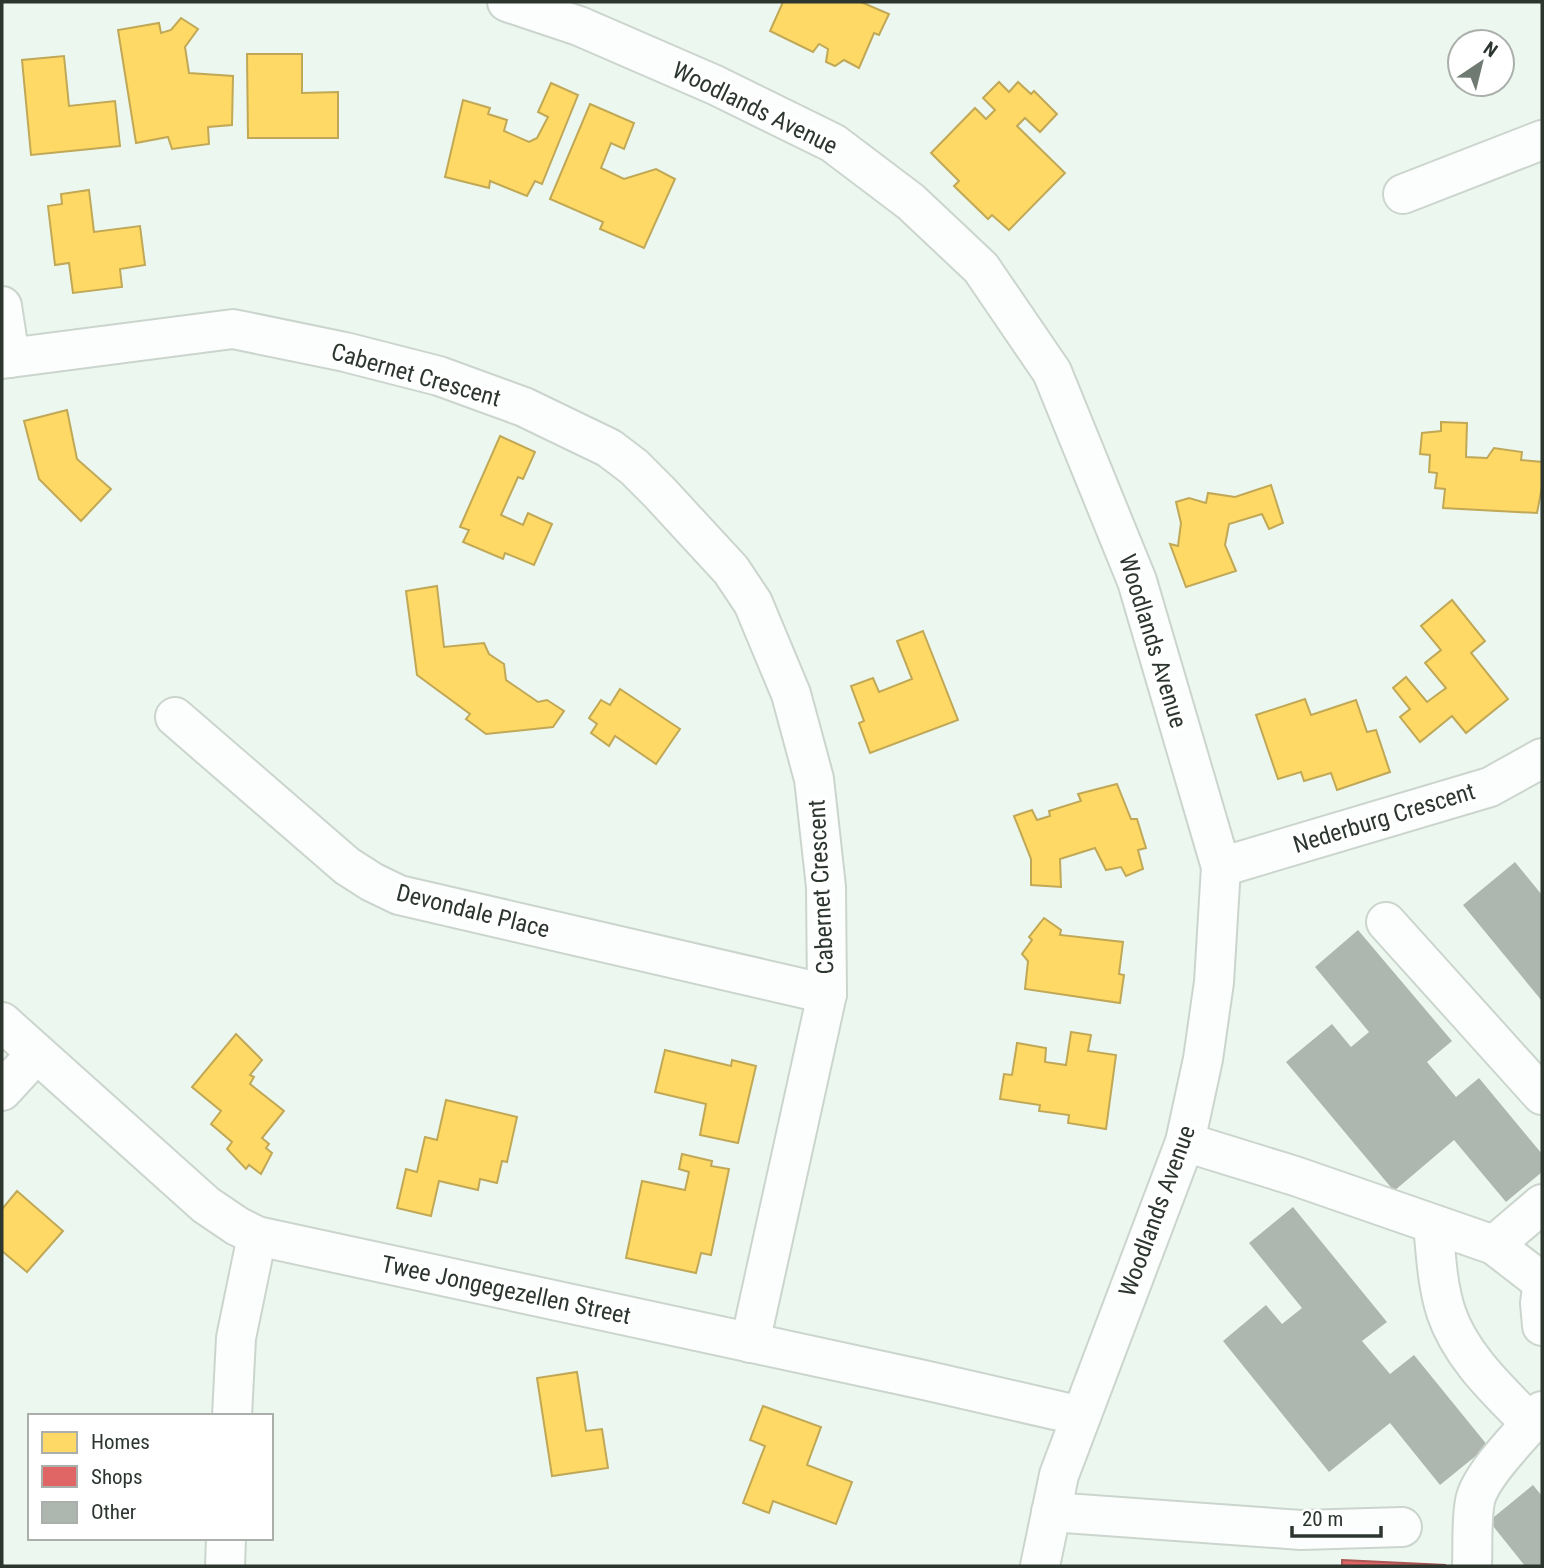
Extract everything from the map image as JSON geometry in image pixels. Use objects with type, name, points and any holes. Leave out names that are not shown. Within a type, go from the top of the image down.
[{"type":"street","name":"Woodlands Avenue","points":[[507,2],[584,14],[715,85],[833,143],[911,202],[981,268],[1052,372],[1137,581],[1222,867],[1214,982],[1203,1059],[1185,1142],[1059,1475],[1040,1566]]},
{"type":"street","points":[[1403,194],[1542,140]]},
{"type":"street","points":[[2,306],[6,359]]},
{"type":"street","name":"Cabernet Crescent","points":[[6,359],[233,329],[260,333],[439,376],[524,407],[609,448],[634,467],[731,570],[753,603],[791,694],[814,779],[826,887],[827,994],[750,1343]]},
{"type":"street","name":"Devondale Place","points":[[175,717],[347,866],[399,895],[827,994]]},
{"type":"street","name":"Nederburg Crescent","points":[[1222,867],[1490,787],[1542,758]]},
{"type":"street","points":[[1386,922],[1542,1095]]},
{"type":"street","name":"Twee Jongegezellen Street","points":[[2,1022],[206,1205],[257,1236],[1081,1416]]},
{"type":"street","points":[[2,1091],[36,1054]]},
{"type":"street","points":[[1185,1142],[1294,1176],[1494,1245],[1542,1282]]},
{"type":"street","points":[[1494,1245],[1542,1204]]},
{"type":"street","points":[[1433,1225],[1446,1311],[1459,1339],[1486,1378],[1537,1417],[1490,1472],[1475,1499],[1472,1566]]},
{"type":"street","points":[[232,1414],[236,1338],[257,1236]]},
{"type":"street","points":[[1542,1289],[1542,1326]]},
{"type":"street","points":[[1051,1512],[1301,1530],[1402,1527]]},
{"type":"street","points":[[225,1566],[226,1540]]},
{"type":"building: Homes","points":[[783,2],[861,2],[889,14],[879,35],[874,33],[859,68],[844,60],[835,66],[826,62],[828,49],[819,44],[813,52],[770,31]]},
{"type":"building: Homes","points":[[181,18],[198,29],[185,47],[189,73],[233,76],[232,125],[208,127],[209,144],[172,149],[168,137],[136,143],[118,30],[159,23],[161,33],[171,30]]},
{"type":"building: Homes","points":[[247,54],[302,54],[302,93],[338,92],[338,138],[248,138]]},
{"type":"building: Homes","points":[[64,56],[69,106],[115,101],[120,146],[31,155],[22,60]]},
{"type":"building: Homes","points":[[999,82],[1009,92],[1018,82],[1031,94],[1034,91],[1057,114],[1040,132],[1025,118],[1017,126],[1065,173],[1009,230],[992,215],[988,219],[954,186],[959,181],[931,153],[975,108],[986,119],[995,110],[983,98]]},
{"type":"building: Homes","points":[[551,83],[578,95],[542,184],[535,181],[527,196],[490,181],[489,188],[445,177],[463,100],[490,108],[488,114],[507,120],[504,131],[529,142],[537,138],[548,117],[538,112]]},
{"type":"building: Homes","points":[[590,104],[634,123],[624,149],[611,143],[601,168],[624,179],[656,169],[675,179],[644,248],[600,229],[603,222],[550,199]]},
{"type":"building: Homes","points":[[89,190],[94,232],[140,226],[145,265],[120,269],[122,287],[73,293],[69,263],[55,265],[48,206],[62,204],[61,194]]},
{"type":"building: Homes","points":[[67,410],[77,459],[111,489],[81,521],[39,479],[24,421]]},
{"type":"building: Homes","points":[[1441,422],[1467,423],[1466,457],[1487,458],[1494,448],[1522,452],[1521,460],[1542,462],[1542,487],[1537,513],[1443,508],[1445,489],[1435,488],[1437,473],[1429,472],[1430,455],[1420,454],[1422,433],[1441,431]]},
{"type":"building: Homes","points":[[500,436],[535,452],[523,479],[518,477],[501,515],[523,525],[528,513],[552,524],[534,565],[505,553],[503,559],[463,542],[469,530],[460,527]]},
{"type":"building: Homes","points":[[1271,485],[1283,523],[1269,529],[1262,514],[1229,524],[1225,545],[1236,571],[1186,587],[1170,544],[1178,546],[1181,523],[1176,502],[1189,498],[1206,503],[1208,493],[1235,497]]},
{"type":"building: Homes","points":[[437,586],[444,647],[484,643],[489,654],[504,664],[506,680],[538,702],[547,700],[564,711],[553,727],[486,734],[466,719],[470,714],[417,675],[406,591]]},
{"type":"building: Homes","points":[[1452,600],[1485,641],[1471,653],[1508,699],[1466,733],[1452,716],[1420,742],[1400,717],[1410,709],[1393,688],[1406,677],[1427,702],[1446,688],[1425,663],[1441,650],[1421,626]]},
{"type":"building: Homes","points":[[923,631],[958,720],[870,753],[859,723],[864,721],[851,686],[873,678],[879,692],[912,679],[897,641]]},
{"type":"building: Homes","points":[[620,689],[680,729],[656,764],[615,736],[609,746],[591,733],[597,724],[589,718],[601,700],[610,705]]},
{"type":"building: Homes","points":[[1305,699],[1311,715],[1356,700],[1367,732],[1376,730],[1390,772],[1337,790],[1331,773],[1304,781],[1301,772],[1278,779],[1256,715]]},
{"type":"building: Homes","points":[[1117,784],[1131,819],[1137,819],[1146,848],[1138,850],[1143,869],[1126,876],[1121,867],[1106,870],[1095,848],[1060,859],[1061,887],[1031,885],[1031,859],[1014,816],[1032,810],[1037,820],[1050,816],[1049,811],[1081,801],[1078,794]]},
{"type":"building: Homes","points":[[1044,918],[1061,930],[1060,935],[1123,942],[1119,974],[1124,975],[1120,1003],[1025,989],[1028,961],[1022,954],[1032,940],[1029,937]]},
{"type":"building: Homes","points":[[1071,1032],[1091,1035],[1088,1051],[1116,1055],[1106,1129],[1068,1123],[1069,1115],[1039,1111],[1040,1105],[1000,1099],[1004,1074],[1012,1075],[1017,1043],[1046,1048],[1045,1062],[1066,1065]]},
{"type":"building: Homes","points":[[236,1034],[262,1060],[250,1075],[254,1077],[250,1084],[284,1111],[262,1138],[269,1144],[266,1148],[272,1153],[261,1174],[249,1165],[246,1169],[227,1149],[232,1142],[211,1124],[221,1111],[192,1087]]},
{"type":"building: Homes","points":[[665,1050],[731,1066],[732,1060],[756,1066],[738,1143],[700,1135],[706,1104],[655,1092]]},
{"type":"building: Homes","points":[[446,1100],[517,1117],[507,1162],[502,1161],[497,1183],[480,1179],[478,1190],[439,1181],[431,1216],[397,1208],[406,1169],[417,1172],[425,1137],[437,1140]]},
{"type":"building: Homes","points":[[682,1154],[712,1161],[711,1166],[729,1169],[711,1255],[701,1253],[696,1273],[626,1258],[642,1181],[685,1190],[689,1172],[679,1169]]},
{"type":"building: Homes","points":[[17,1191],[63,1231],[27,1272],[2,1251],[2,1209]]},
{"type":"building: Homes","points":[[577,1372],[586,1431],[602,1429],[608,1468],[552,1476],[537,1378]]},
{"type":"building: Homes","points":[[763,1406],[821,1427],[807,1465],[852,1482],[836,1524],[773,1501],[769,1513],[743,1503],[765,1446],[750,1440]]},
{"type":"building: Shops","points":[[1342,1560],[1445,1565],[1445,1566],[1342,1566]]},
{"type":"building: Other","points":[[1515,862],[1542,895],[1542,1001],[1463,905]]},
{"type":"building: Other","points":[[1358,930],[1452,1041],[1427,1062],[1456,1097],[1479,1078],[1542,1154],[1542,1172],[1506,1202],[1454,1140],[1394,1191],[1286,1062],[1332,1024],[1351,1047],[1369,1032],[1315,967]]},
{"type":"building: Other","points":[[1293,1207],[1387,1322],[1362,1341],[1390,1374],[1414,1355],[1488,1446],[1440,1485],[1390,1423],[1329,1472],[1223,1341],[1266,1305],[1282,1324],[1302,1308],[1249,1243]]},
{"type":"building: Other","points":[[1533,1485],[1542,1496],[1542,1566],[1525,1566],[1489,1521]]}]
